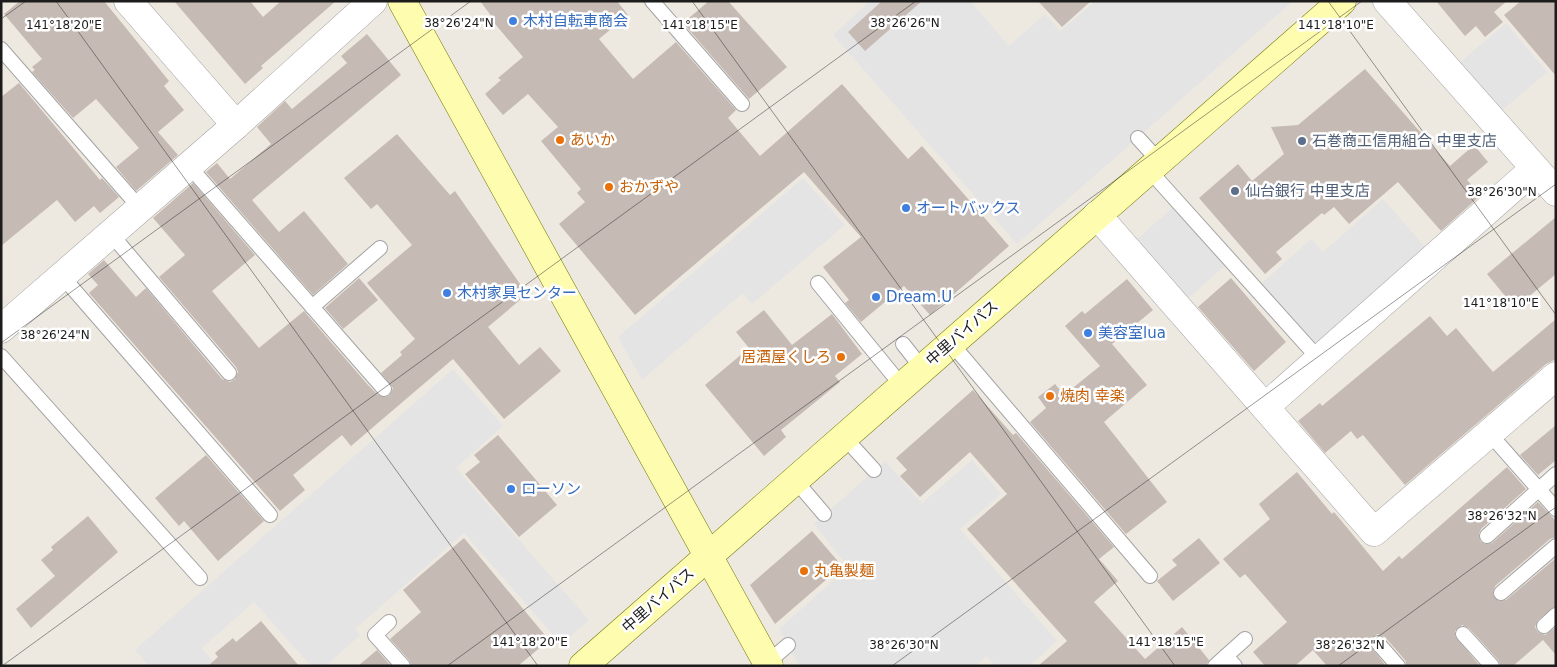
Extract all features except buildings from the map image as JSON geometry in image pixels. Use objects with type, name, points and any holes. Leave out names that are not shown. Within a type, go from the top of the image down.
[{"type":"street","points":[[128,1],[236,125]]},
{"type":"street","points":[[1,329],[236,125],[373,1]]},
{"type":"street","points":[[402,1],[707,557],[768,664]]},
{"type":"street","name":"中里バイパス","points":[[583,666],[1342,1]]},
{"type":"street","points":[[1387,1],[1556,192]]},
{"type":"street","points":[[1265,407],[1534,169]]},
{"type":"street","points":[[1097,216],[1374,532],[1556,376]]},
{"type":"lane","points":[[652,1],[742,104]]},
{"type":"lane","points":[[1,49],[140,208]]},
{"type":"lane","points":[[1138,138],[1154,165],[1320,359]]},
{"type":"lane","points":[[189,166],[384,389]]},
{"type":"lane","points":[[111,234],[229,373]]},
{"type":"lane","points":[[312,307],[380,248]]},
{"type":"lane","points":[[62,276],[270,515]]},
{"type":"lane","points":[[818,283],[902,386]]},
{"type":"lane","points":[[903,344],[922,368]]},
{"type":"lane","points":[[951,344],[1150,576]]},
{"type":"lane","points":[[1,356],[200,578]]},
{"type":"lane","points":[[1490,433],[1556,509]]},
{"type":"lane","points":[[844,436],[874,470]]},
{"type":"lane","points":[[1487,536],[1556,474]]},
{"type":"lane","points":[[794,480],[824,514]]},
{"type":"lane","points":[[1501,593],[1556,546]]},
{"type":"lane","points":[[1544,626],[1556,615]]},
{"type":"lane","points":[[389,622],[375,634],[403,666]]},
{"type":"lane","points":[[1462,634],[1492,666]]},
{"type":"lane","points":[[1215,666],[1231,661],[1245,639]]},
{"type":"lane","points":[[1378,643],[1398,666]]},
{"type":"lane","points":[[768,664],[788,645]]},
{"type":"shaded area","points":[[870,1],[970,1],[1009,46],[1045,14],[1060,31],[1095,1],[1293,1],[1017,244],[833,35]]},
{"type":"shaded area","points":[[1506,23],[1547,72],[1499,113],[1458,64]]},
{"type":"shaded area","points":[[803,178],[845,225],[752,304],[743,293],[642,380],[618,337]]},
{"type":"shaded area","points":[[1383,199],[1427,249],[1316,347],[1261,284],[1311,239],[1323,252]]},
{"type":"shaded area","points":[[1173,207],[1226,265],[1184,302],[1131,245]]},
{"type":"shaded area","points":[[453,369],[503,426],[456,468],[589,620],[561,644],[464,533],[355,629],[360,635],[326,666],[311,666],[254,602],[202,648],[217,666],[149,666],[135,650]]},
{"type":"shaded area","points":[[972,460],[1001,494],[960,529],[1057,641],[1029,666],[995,666],[987,656],[975,666],[799,666],[779,629],[848,567],[814,524],[885,461],[922,503]]},
{"type":"place","name":"木村自転車商会","points":[[513,21]]},
{"type":"place","name":"あいか","points":[[560,140]]},
{"type":"place","name":"石巻商工信用組合 中里支店","points":[[1302,141]]},
{"type":"place","name":"おかずや","points":[[609,187]]},
{"type":"place","name":"仙台銀行 中里支店","points":[[1235,191]]},
{"type":"place","name":"オートバックス","points":[[906,208]]},
{"type":"place","name":"木村家具センター","points":[[447,293]]},
{"type":"place","name":"Dream.U","points":[[876,297]]},
{"type":"place","name":"美容室lua","points":[[1088,333]]},
{"type":"place","name":"居酒屋くしろ","points":[[841,357]]},
{"type":"place","name":"焼肉 幸楽","points":[[1050,396]]},
{"type":"place","name":"ローソン","points":[[511,489]]},
{"type":"place","name":"丸亀製麺","points":[[804,571]]}]
